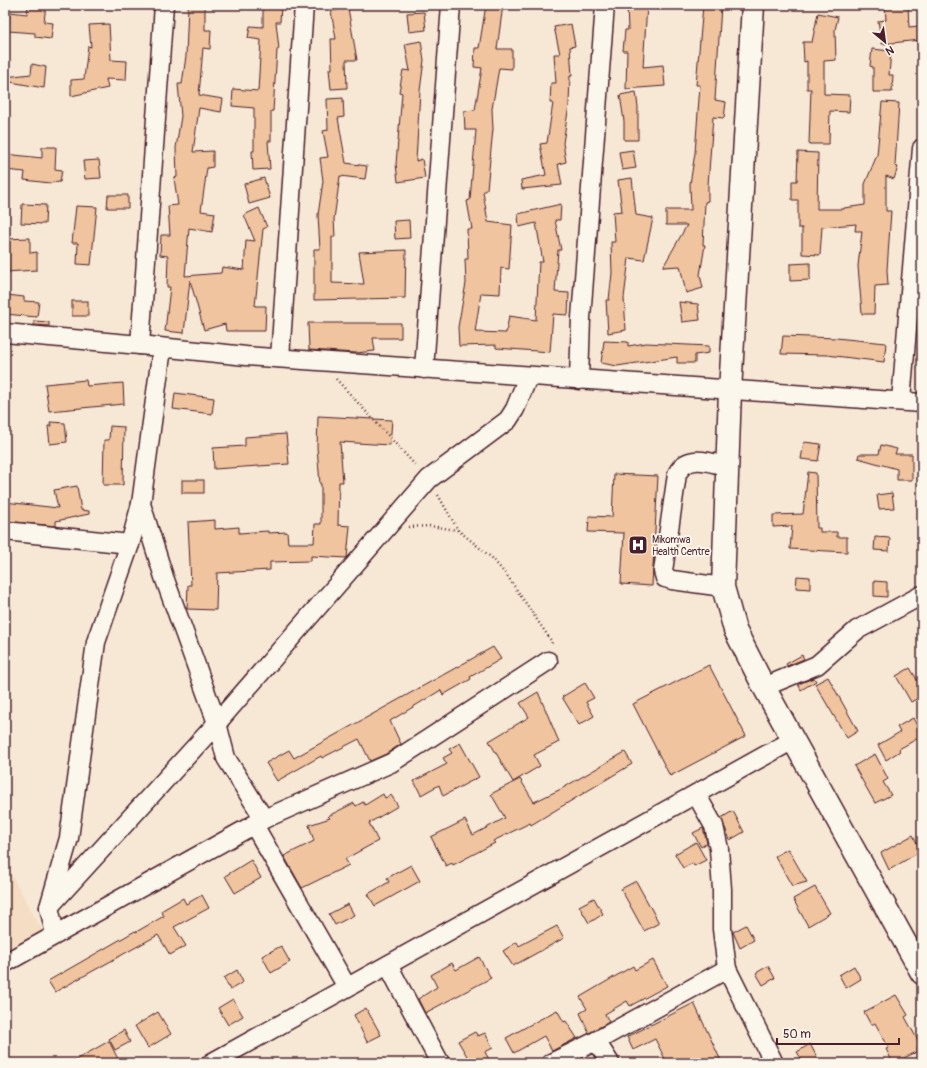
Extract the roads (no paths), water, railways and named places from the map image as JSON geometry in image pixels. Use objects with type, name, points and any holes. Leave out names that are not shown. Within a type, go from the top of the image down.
[{"type":"main road","points":[[753,5],[730,391],[723,587],[735,630],[764,687],[922,973]]},
{"type":"street","points":[[140,345],[164,5]]},
{"type":"street","points":[[280,358],[304,5]]},
{"type":"street","points":[[424,369],[451,5]]},
{"type":"street","points":[[579,380],[581,318],[605,5]]},
{"type":"street","points":[[901,401],[922,148]]},
{"type":"street","points":[[5,333],[320,362],[922,403]]},
{"type":"street","points":[[55,934],[48,907],[68,838],[96,642],[130,544],[142,504],[162,348]]},
{"type":"street","points":[[48,907],[217,723],[429,479],[508,420],[515,409],[528,377]]},
{"type":"street","points":[[723,587],[672,580],[665,578],[663,571],[676,474],[679,469],[688,462],[696,460],[728,467]]},
{"type":"street","points":[[142,504],[164,577],[217,723],[226,758],[347,988]]},
{"type":"street","points":[[5,532],[130,544]]},
{"type":"street","points":[[764,687],[817,665],[857,630],[922,595]]},
{"type":"street","points":[[5,962],[259,822],[391,763],[548,661]]},
{"type":"street","points":[[211,1063],[793,740]]},
{"type":"street","points":[[696,794],[714,826],[719,849],[722,889],[722,929],[726,970],[774,1063]]},
{"type":"street","points":[[388,965],[440,1063]]},
{"type":"street","points":[[551,1063],[596,1041],[726,970]]},
{"type":"street","points":[[596,1041],[610,1063]]},
{"type":"place","name":"Mikomwa Health Centre","points":[[638,545]]}]
